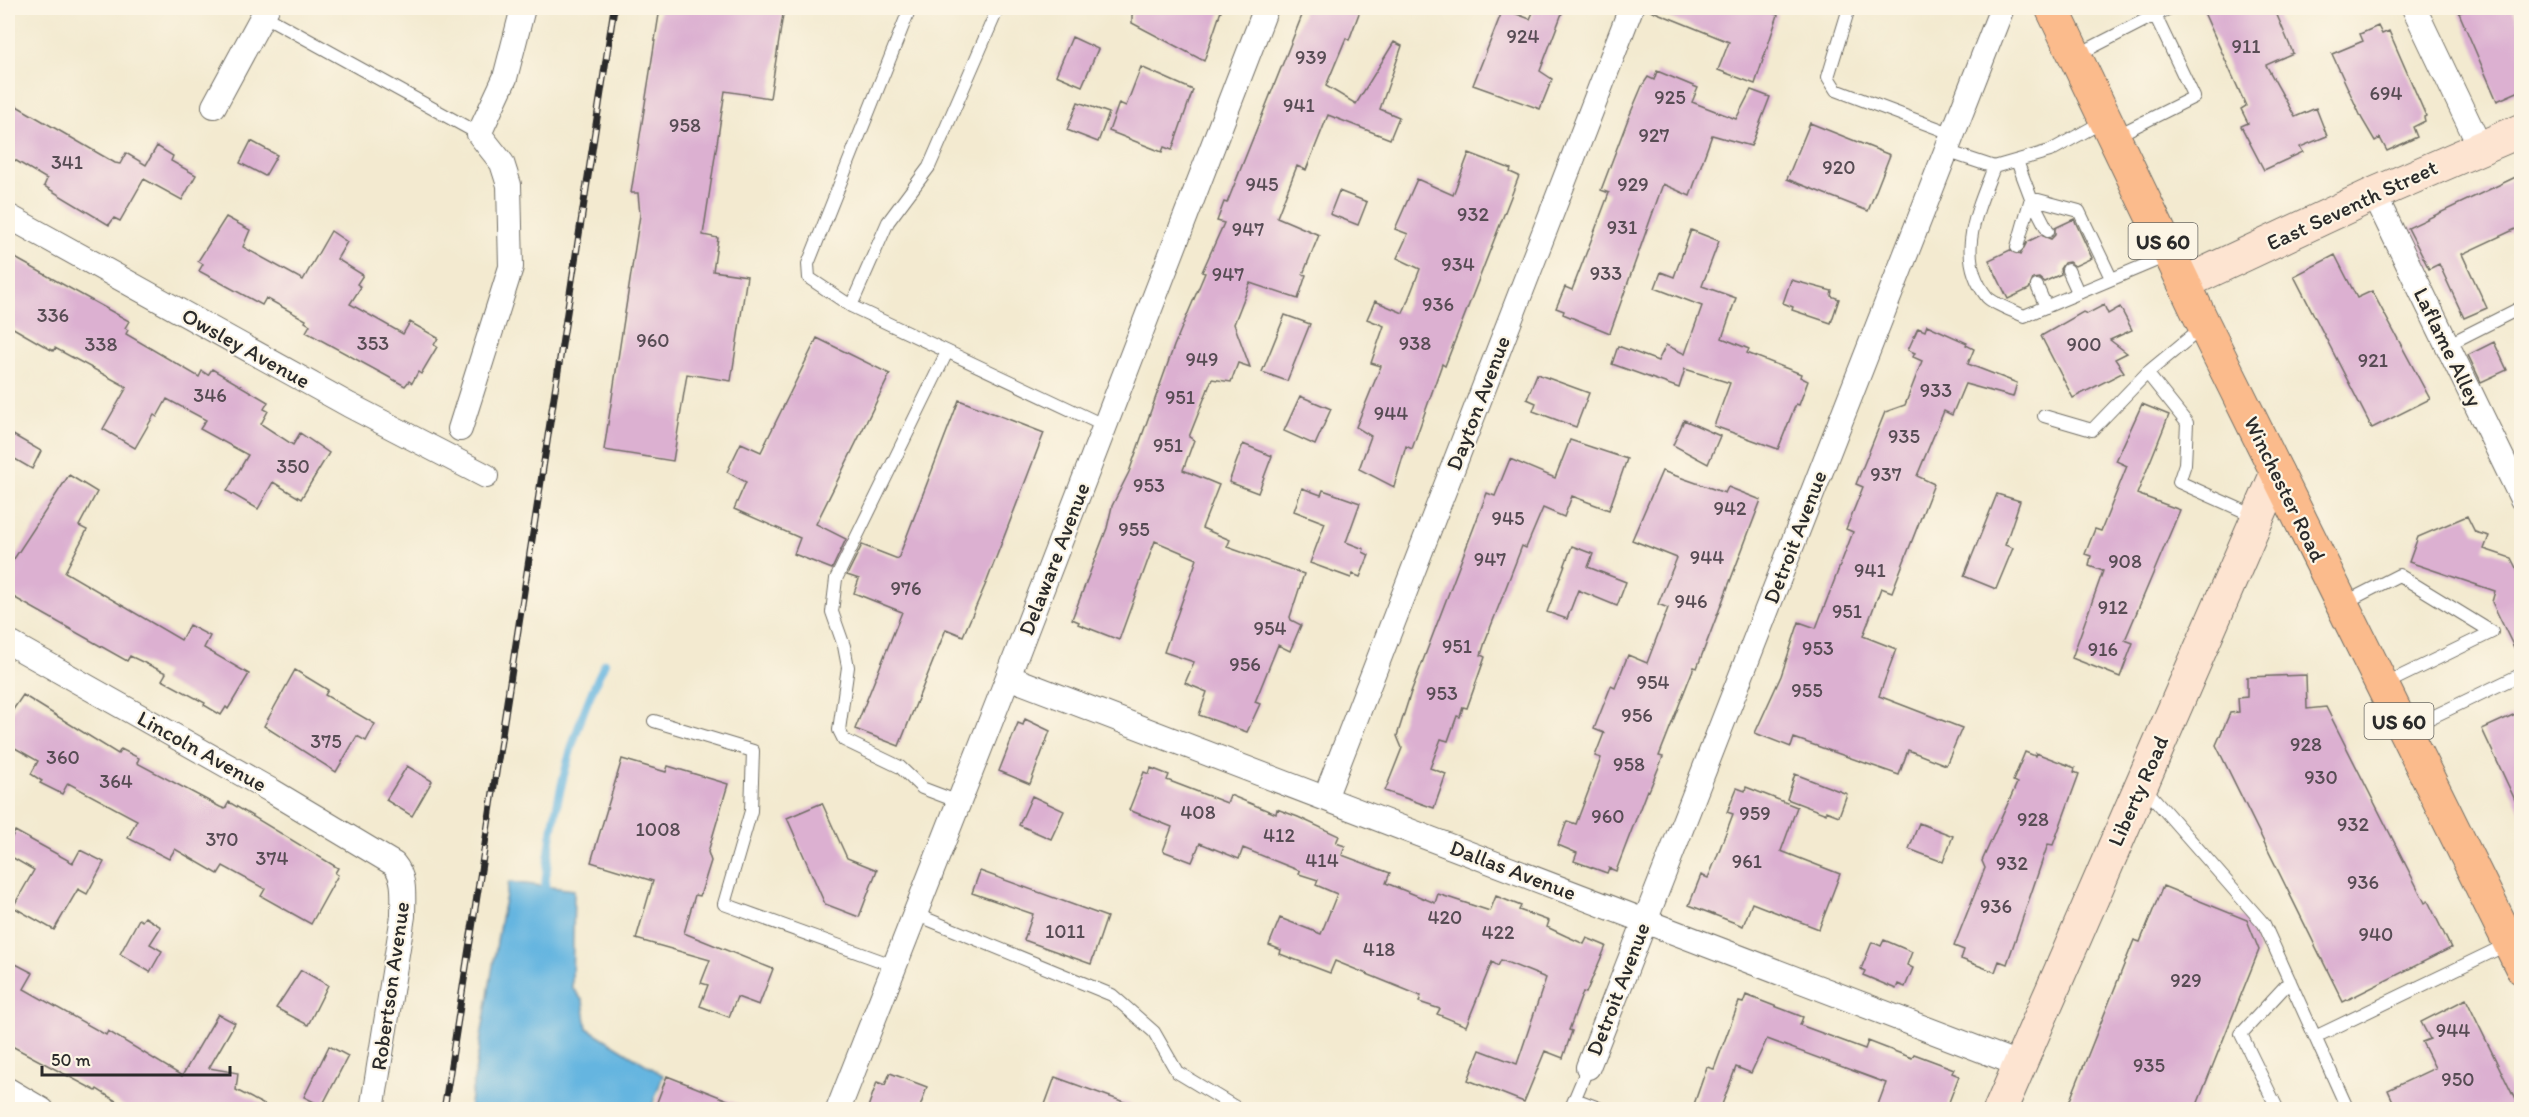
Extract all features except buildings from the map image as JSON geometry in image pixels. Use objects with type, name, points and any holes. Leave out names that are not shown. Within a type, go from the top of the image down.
[{"type":"main road","name":"Winchester Road","points":[[2052,8],[2204,326],[2515,956]]},
{"type":"main road","name":"East Seventh Street","points":[[2177,269],[2374,194],[2522,130]]},
{"type":"main road","name":"Liberty Road","points":[[2000,1110],[2018,1064],[2277,473]]},
{"type":"street","points":[[460,429],[511,267],[509,185],[502,163],[479,134],[505,78],[523,8]]},
{"type":"street","name":"Delaware Avenue","points":[[838,1110],[1266,8]]},
{"type":"street","name":"Dayton Avenue","points":[[1324,798],[1631,8]]},
{"type":"street","name":"Detroit Avenue","points":[[1588,1066],[2002,8]]},
{"type":"street","points":[[2414,8],[2480,147]]},
{"type":"street","points":[[213,106],[265,11]]},
{"type":"street","name":"Laflame Alley","points":[[2374,194],[2522,499]]},
{"type":"street","name":"Owsley Avenue","points":[[8,216],[349,405],[486,476]]},
{"type":"street","name":"Lincoln Avenue","points":[[8,642],[272,791],[394,864]]},
{"type":"street","name":"Dallas Avenue","points":[[1008,677],[2018,1064]]},
{"type":"street","name":"Robertson Avenue","points":[[372,1110],[403,916],[403,887],[399,870],[394,864]]},
{"type":"street","points":[[8,1090],[42,1110]]},
{"type":"lane","points":[[910,8],[808,264],[809,278],[851,306],[1105,426]]},
{"type":"lane","points":[[851,306],[888,222],[929,167],[999,8]]},
{"type":"lane","points":[[1849,8],[1828,77],[1836,90],[1950,142],[1994,167],[2050,151],[2194,97],[2155,15]]},
{"type":"lane","points":[[2076,55],[2170,8]]},
{"type":"lane","points":[[265,11],[479,134]]},
{"type":"lane","points":[[2017,161],[2031,198],[2048,231]]},
{"type":"lane","points":[[1994,167],[1972,223],[1969,262],[1988,298],[2024,316],[2111,278],[2177,269]]},
{"type":"lane","points":[[2017,247],[2031,198]]},
{"type":"lane","points":[[2031,198],[2079,211],[2111,278]]},
{"type":"lane","points":[[2068,270],[2078,292]]},
{"type":"lane","points":[[2037,286],[2046,307]]},
{"type":"lane","points":[[2447,345],[2522,307]]},
{"type":"lane","points":[[2044,416],[2091,430],[2147,373],[2204,326]]},
{"type":"lane","points":[[947,352],[836,579],[832,612],[844,646],[848,667],[839,730],[844,740],[900,767],[922,788],[959,802]]},
{"type":"lane","points":[[2147,373],[2187,423],[2185,464],[2179,482],[2257,517]]},
{"type":"lane","points":[[2342,604],[2399,575],[2492,633],[2382,686]]},
{"type":"lane","points":[[2404,730],[2522,674]]},
{"type":"lane","points":[[654,721],[753,751],[751,811],[724,904],[895,966]]},
{"type":"lane","points":[[2141,784],[2264,924],[2348,1110]]},
{"type":"lane","points":[[915,914],[1112,995],[1154,1032],[1177,1072],[1240,1110]]},
{"type":"lane","points":[[2315,1037],[2515,956]]},
{"type":"lane","points":[[2278,1110],[2241,1034],[2290,981]]},
{"type":"lane","points":[[1588,1066],[1572,1104],[1604,1110]]},
{"type":"water","points":[[509,882],[574,890],[572,987],[583,1001],[587,1028],[663,1075],[651,1109],[469,1109]]},
{"type":"waterway","points":[[544,896],[551,836],[564,777],[581,719],[605,663]]},
{"type":"railway","points":[[444,1110],[614,8]]}]
